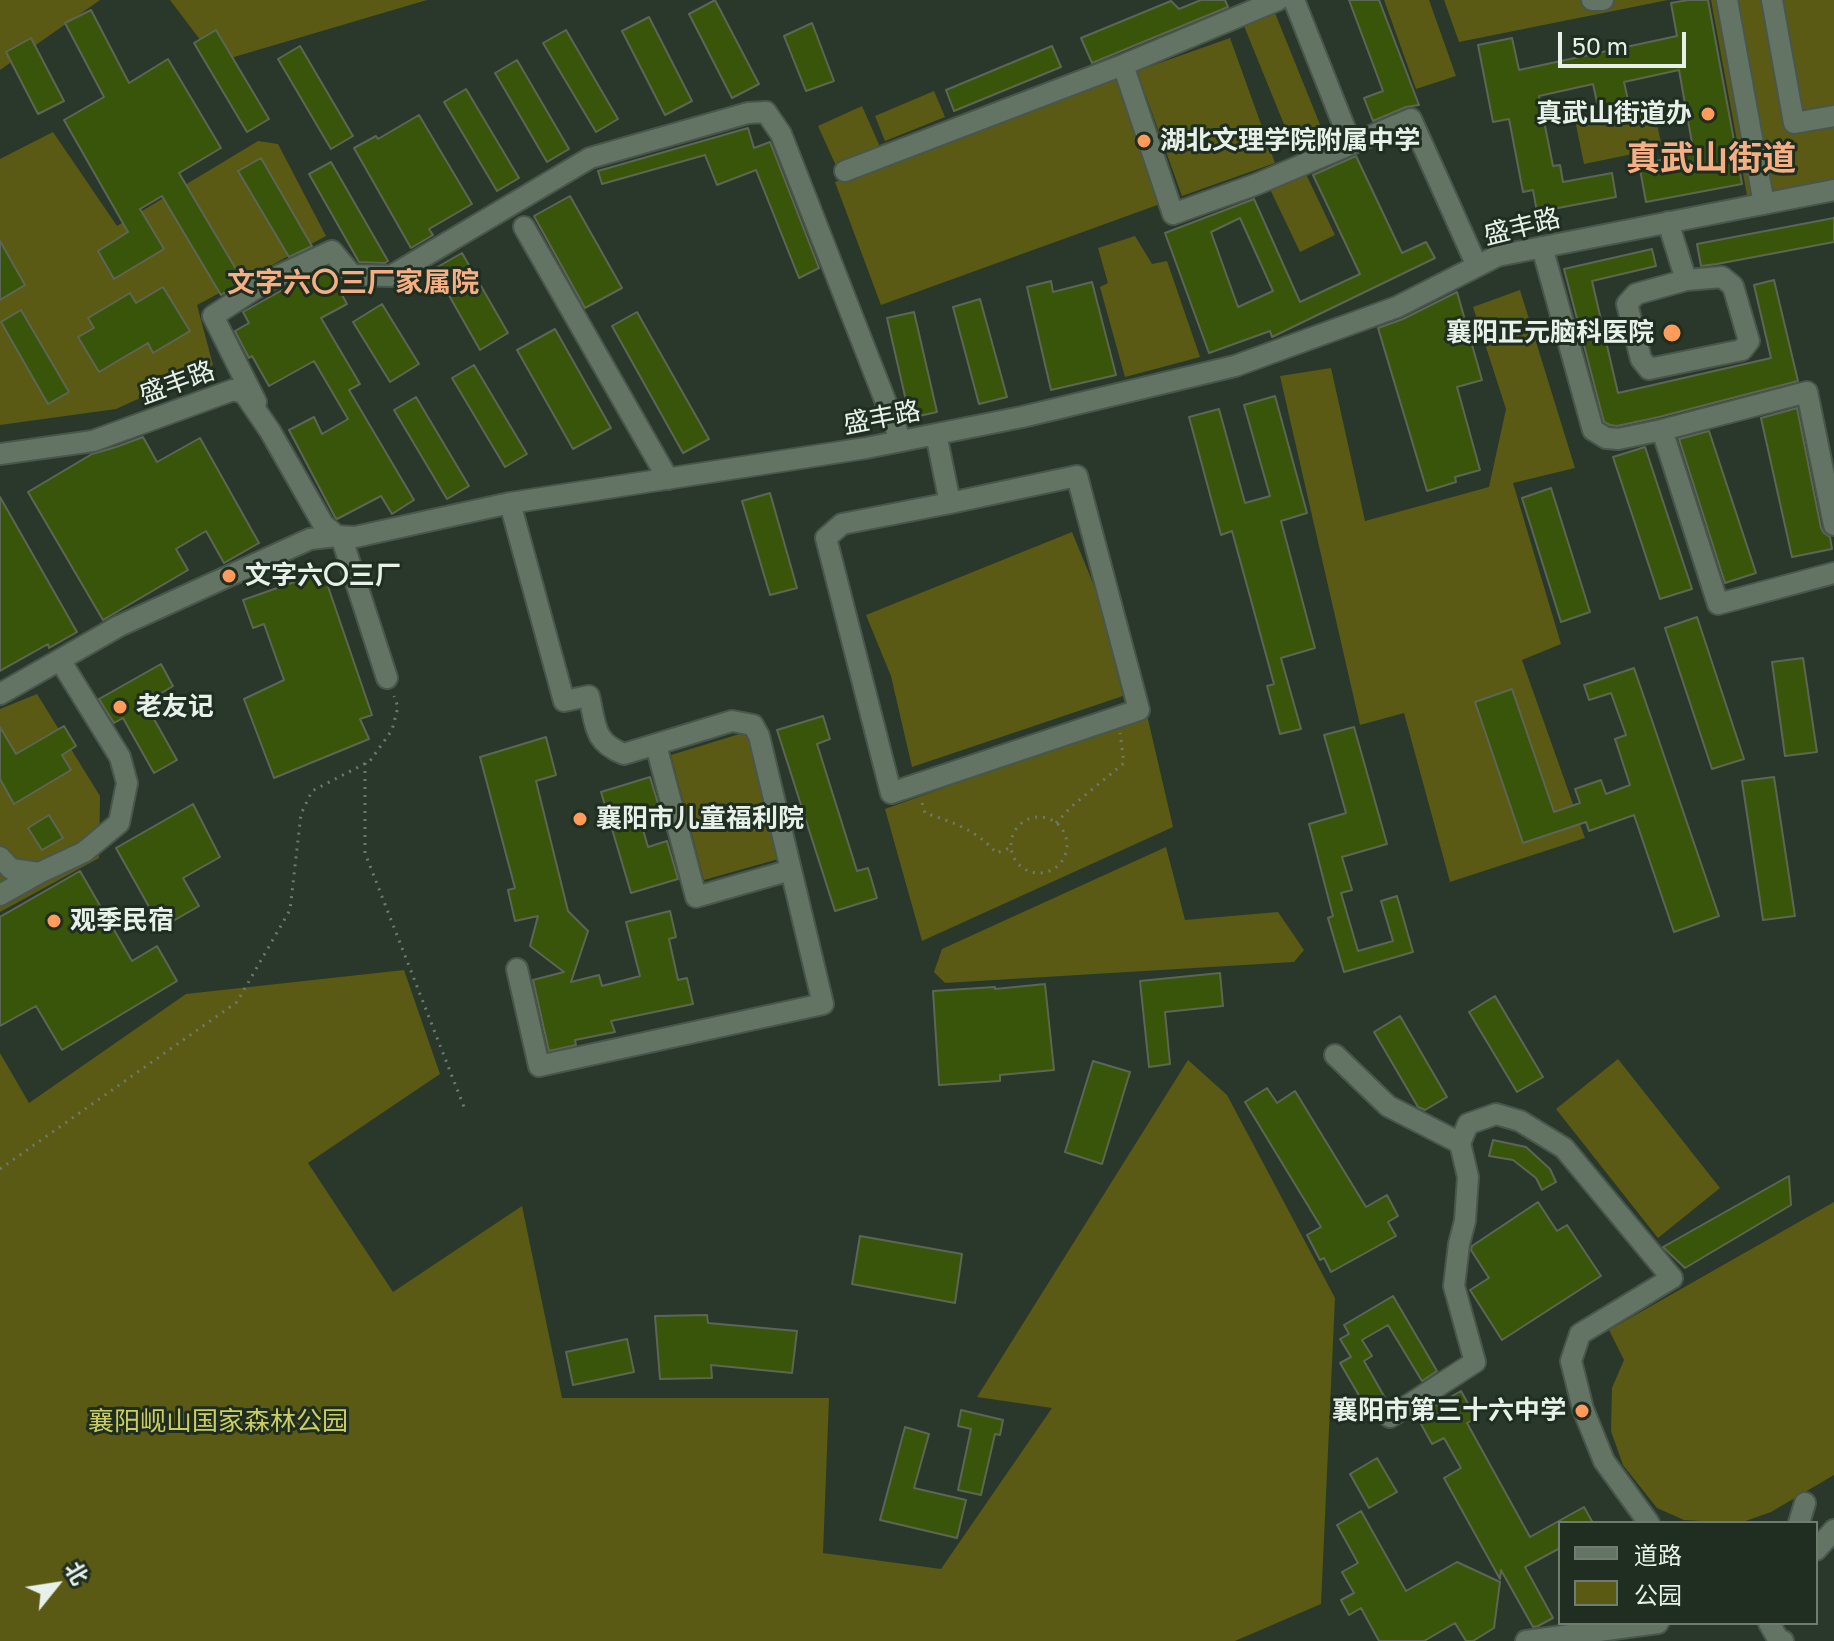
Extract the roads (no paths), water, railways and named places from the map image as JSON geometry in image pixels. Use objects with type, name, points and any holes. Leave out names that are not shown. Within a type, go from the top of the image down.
[{"type":"street","points":[[845,171],[1123,65],[1278,0]]},
{"type":"street","points":[[1294,0],[1351,144]]},
{"type":"street","points":[[1592,0],[1603,0]]},
{"type":"street","points":[[1727,0],[1764,204]]},
{"type":"street","points":[[1772,0],[1794,123],[1834,116]]},
{"type":"street","points":[[1123,65],[1173,214],[1257,184],[1411,119],[1477,266]]},
{"type":"street","points":[[270,431],[213,316],[267,281],[332,251],[352,275],[391,276],[590,158],[748,113],[766,112],[781,134],[901,441]]},
{"type":"street","name":"盛丰路","points":[[0,454],[93,441],[233,390],[244,393],[270,431],[323,524],[339,536],[355,537],[510,503],[901,441],[1022,417],[1235,366],[1397,307],[1497,256],[1834,190]]},
{"type":"street","points":[[1668,222],[1686,280]]},
{"type":"street","points":[[524,227],[668,479]]},
{"type":"street","points":[[1542,247],[1593,430],[1606,438],[1618,439],[1807,392],[1834,525]]},
{"type":"street","points":[[1722,277],[1733,286],[1749,341],[1742,350],[1649,369],[1641,359],[1627,304],[1636,294],[1686,280],[1722,277]]},
{"type":"street","points":[[1662,430],[1718,604],[1834,573]]},
{"type":"street","points":[[936,434],[950,503]]},
{"type":"street","points":[[1077,476],[1139,710],[891,793],[826,538],[842,524],[950,503],[1077,476]]},
{"type":"street","points":[[510,503],[564,701],[589,696],[598,737],[609,748],[624,754],[732,721],[753,725],[759,736],[823,1004],[539,1066],[517,969]]},
{"type":"street","points":[[0,694],[119,626],[310,539],[339,536],[387,678]]},
{"type":"street","points":[[0,895],[84,852],[119,823],[127,783],[120,757],[60,660]]},
{"type":"street","points":[[656,745],[696,897],[791,870]]},
{"type":"street","points":[[0,857],[11,869],[39,873]]},
{"type":"street","points":[[1335,1055],[1388,1106],[1460,1143]]},
{"type":"street","points":[[1390,1417],[1475,1362],[1454,1286],[1465,1221],[1468,1177],[1460,1143],[1468,1124],[1496,1114],[1520,1121],[1564,1148],[1672,1278],[1580,1334],[1571,1361],[1583,1409],[1604,1461],[1648,1521]]},
{"type":"street","points":[[1800,1521],[1805,1503]]},
{"type":"street","points":[[1818,1548],[1834,1530]]},
{"type":"street","points":[[1526,1641],[1643,1625]]},
{"type":"street","points":[[1770,1625],[1778,1639],[1783,1641]]},
{"type":"place","name":"真武山街道办","points":[[1708,114]]},
{"type":"place","name":"湖北文理学院附属中学","points":[[1144,141]]},
{"type":"place","name":"襄阳正元脑科医院","points":[[1672,333]]},
{"type":"place","name":"文字六〇三厂","points":[[229,576]]},
{"type":"place","name":"老友记","points":[[120,707]]},
{"type":"place","name":"襄阳市儿童福利院","points":[[580,819]]},
{"type":"place","name":"观季民宿","points":[[54,921]]},
{"type":"place","name":"襄阳市第三十六中学","points":[[1582,1411]]},
{"type":"district","name":"真武山街道","points":[[1711,159]]},
{"type":"district","name":"文字六〇三厂家属院","points":[[353,283]]},
{"type":"park label","name":"襄阳岘山国家森林公园","points":[[218,1422]]}]
